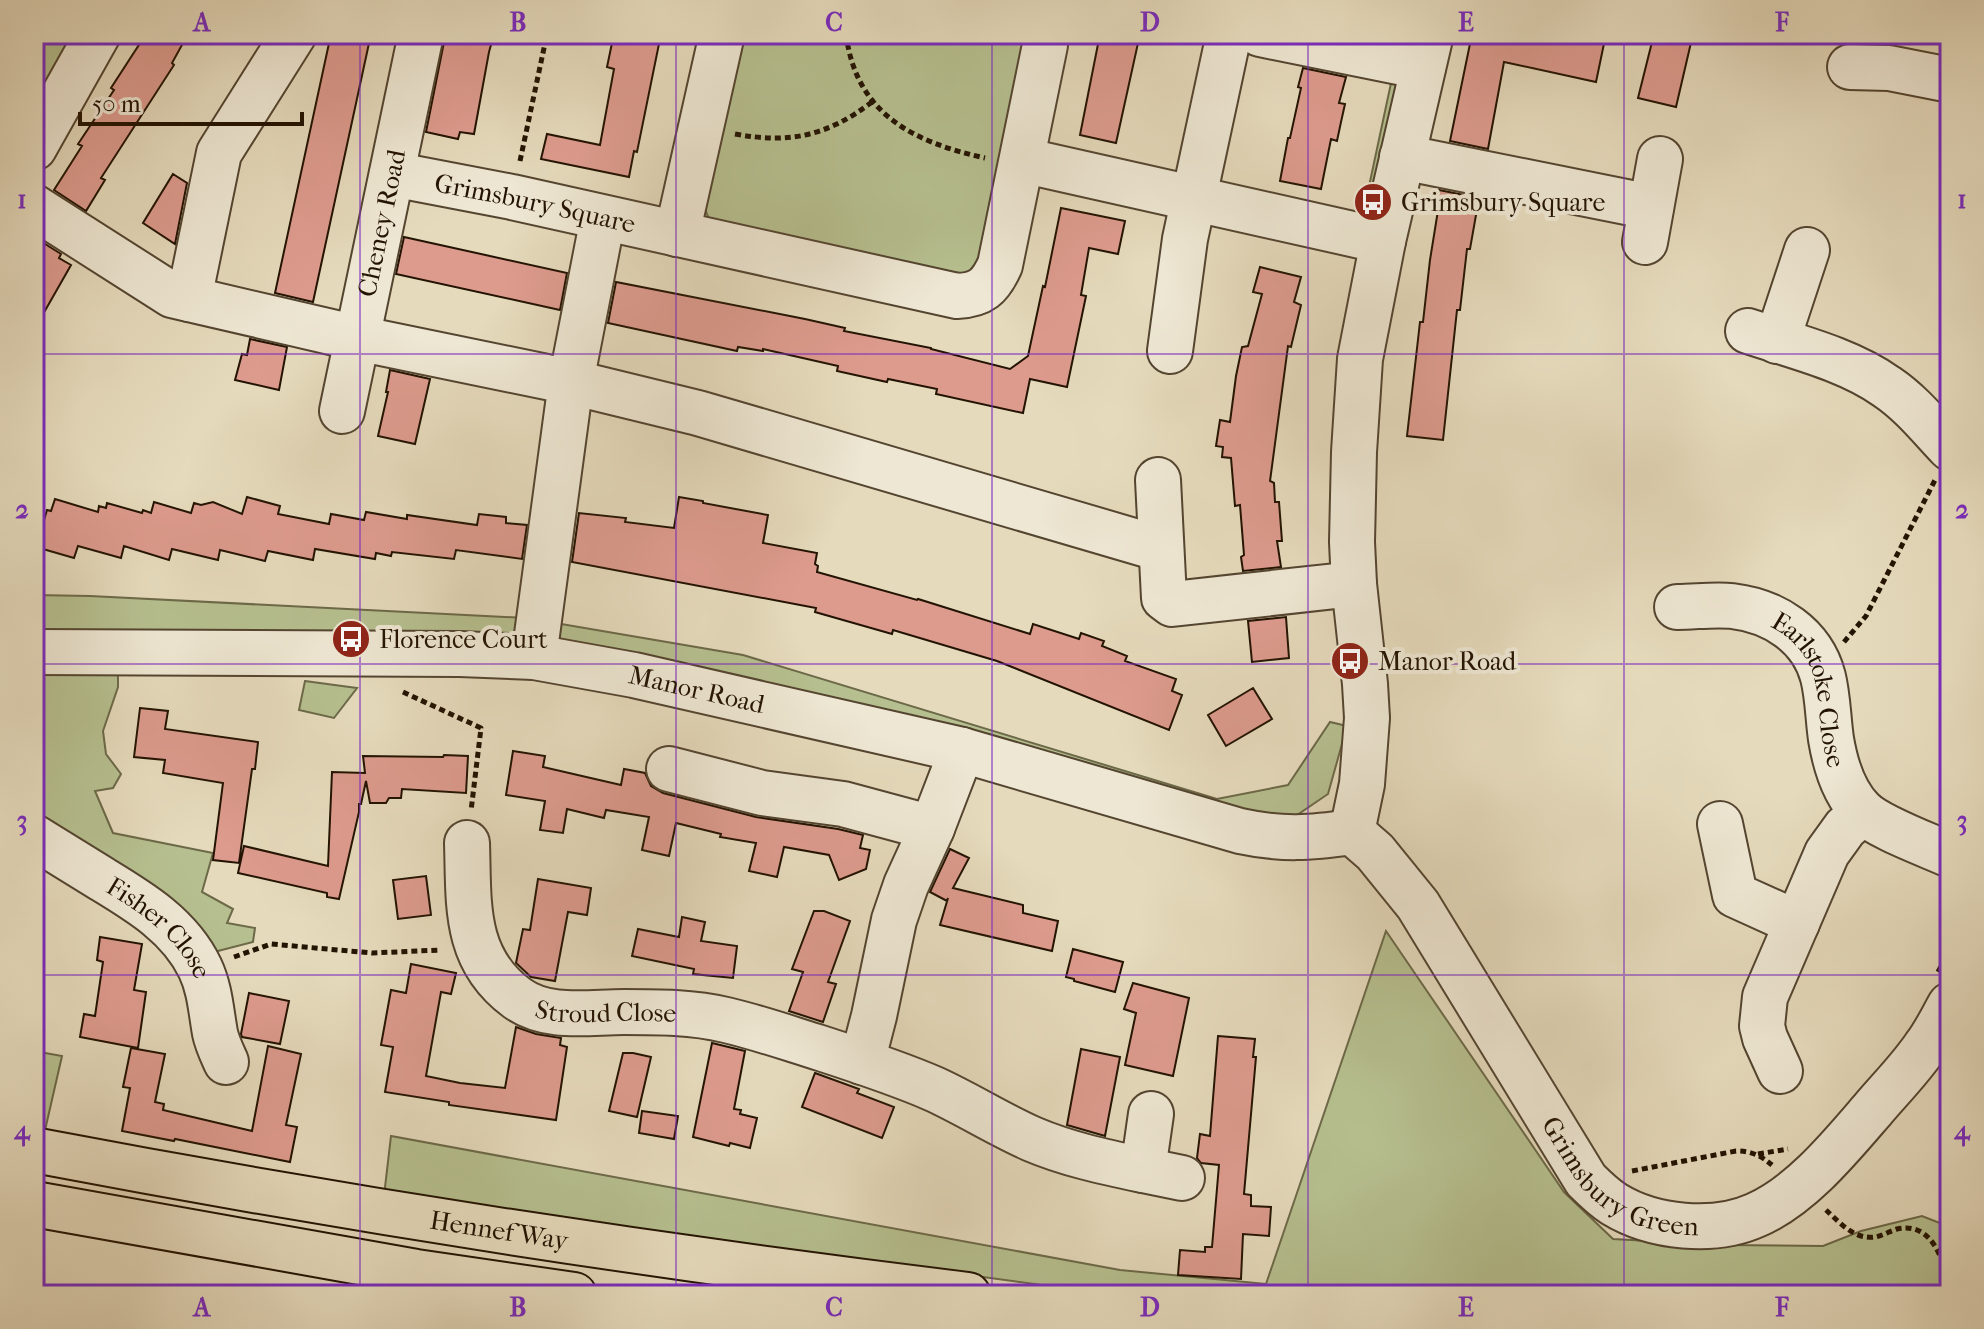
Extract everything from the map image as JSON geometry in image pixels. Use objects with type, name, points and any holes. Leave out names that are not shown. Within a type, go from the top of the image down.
[{"type":"highway","name":"Hennef Way","points":[[34,1150],[228,1187],[451,1223],[769,1271],[968,1295]]},
{"type":"highway","name":"Hennef Way","points":[[34,1204],[416,1272],[574,1295]]},
{"type":"street","points":[[34,148],[98,34]]},
{"type":"street","points":[[189,299],[219,153],[294,34]]},
{"type":"street","name":"Cheney Road","points":[[342,411],[421,34]]},
{"type":"street","points":[[677,234],[722,34]]},
{"type":"street","name":"Grimsbury Square","points":[[392,174],[512,197],[957,296],[971,295],[984,289],[1000,265],[1045,45],[1044,34]]},
{"type":"street","points":[[1170,351],[1185,239],[1229,34]]},
{"type":"street","points":[[1260,34],[1427,50],[1383,241],[1360,359],[1353,491],[1354,584],[1367,718],[1362,784],[1352,832]]},
{"type":"street","points":[[1850,67],[1889,68],[1950,80]]},
{"type":"street","points":[[1402,157],[1648,224],[1660,159]]},
{"type":"street","points":[[1022,163],[1383,241]]},
{"type":"street","points":[[34,207],[164,292],[698,413],[1161,549]]},
{"type":"street","points":[[534,657],[571,382],[603,218]]},
{"type":"street","points":[[1807,250],[1763,336],[1868,375],[1907,403],[1944,443]]},
{"type":"street","points":[[1158,480],[1164,598],[1172,604],[1354,584]]},
{"type":"street","name":"Earlstoke Close","points":[[1677,607],[1732,606],[1759,612],[1783,621],[1802,638],[1823,677],[1833,748],[1840,776],[1853,800],[1863,812],[1877,821],[1950,855]]},
{"type":"street","name":"Manor Road","points":[[34,652],[534,657],[634,675],[962,750],[1252,833],[1298,838],[1352,832]]},
{"type":"street","points":[[862,1062],[894,920],[915,860],[932,828],[962,750]]},
{"type":"street","points":[[669,769],[762,793],[843,804],[932,828]]},
{"type":"street","points":[[1780,1071],[1762,1026],[1765,997],[1827,853],[1845,828],[1863,812]]},
{"type":"street","points":[[1720,824],[1735,895],[1797,923]]},
{"type":"street","name":"Grimsbury Green","points":[[1352,832],[1375,852],[1418,905],[1586,1180],[1615,1205],[1632,1212],[1676,1224],[1697,1226],[1739,1221],[1758,1215],[1798,1187],[1846,1140],[1911,1067],[1938,1054],[1950,1005]]},
{"type":"street","name":"Fisher Close","points":[[34,837],[147,906],[178,936],[201,969],[208,988],[216,1037],[226,1062]]},
{"type":"street","name":"Stroud Close","points":[[467,843],[469,916],[483,962],[493,976],[528,1005],[571,1013],[687,1013],[724,1019],[862,1062],[937,1090],[1008,1128],[1054,1148],[1162,1174],[1151,1114]]},
{"type":"path","points":[[512,197],[547,34]]},
{"type":"path","points":[[846,34],[852,67],[862,87],[872,102],[897,123],[928,140],[980,157],[1022,163]]},
{"type":"path","points":[[701,127],[766,139],[802,137],[839,124],[872,102]]},
{"type":"path","points":[[1820,670],[1866,616],[1944,443]]},
{"type":"path","points":[[400,654],[403,692],[481,728],[467,843]]},
{"type":"path","points":[[201,969],[271,944],[372,953],[478,948]]},
{"type":"path","points":[[1586,1180],[1747,1151],[1757,1154],[1853,1233],[1873,1238],[1900,1229],[1912,1228],[1923,1233],[1933,1241],[1948,1267],[1950,1287]]},
{"type":"green space","points":[[34,34],[73,34],[34,103]]},
{"type":"green space","points":[[733,34],[1018,34],[1023,45],[989,251],[976,268],[958,280],[709,219],[705,209]]},
{"type":"green space","points":[[1394,69],[1402,76],[1375,199],[1365,205]]},
{"type":"green space","points":[[34,595],[526,618],[743,655],[1217,799],[1288,785],[1330,722],[1347,726],[1328,794],[1297,815],[1262,824],[738,688],[34,642]]},
{"type":"green space","points":[[34,667],[118,668],[118,687],[103,731],[106,754],[121,774],[113,788],[95,791],[113,833],[213,853],[202,892],[233,909],[227,923],[255,928],[253,942],[210,951],[34,815]]},
{"type":"green space","points":[[305,681],[357,688],[334,718],[299,710]]},
{"type":"green space","points":[[1386,931],[1564,1192],[1613,1239],[1823,1246],[1861,1231],[1922,1216],[1950,1227],[1950,1295],[1116,1295],[384,1196],[391,1136],[1120,1270],[1266,1284]]},
{"type":"green space","points":[[34,1051],[62,1056],[43,1139],[34,1137]]},
{"type":"building","points":[[146,34],[188,34],[172,63],[174,65],[101,178],[105,180],[86,211],[54,190],[82,146],[78,144],[114,90],[111,88]]},
{"type":"building","points":[[331,34],[371,34],[313,302],[275,293]]},
{"type":"building","points":[[463,34],[494,34],[474,134],[460,132],[458,139],[426,132],[445,37],[461,40]]},
{"type":"building","points":[[621,34],[661,34],[629,177],[541,159],[547,134],[600,145],[614,69],[607,67],[612,43],[618,44]]},
{"type":"building","points":[[1100,34],[1140,34],[1116,143],[1080,135]]},
{"type":"building","points":[[1472,34],[1606,34],[1596,82],[1504,62],[1488,149],[1450,141]]},
{"type":"building","points":[[1654,34],[1693,34],[1676,107],[1638,98]]},
{"type":"building","points":[[1303,68],[1346,77],[1339,103],[1345,104],[1337,141],[1331,139],[1321,189],[1280,181]]},
{"type":"building","points":[[173,174],[187,183],[175,244],[143,223]]},
{"type":"building","points":[[1439,190],[1479,198],[1470,249],[1467,249],[1460,310],[1457,310],[1443,440],[1407,436]]},
{"type":"building","points":[[1061,208],[1125,221],[1118,254],[1089,248],[1081,295],[1086,296],[1067,387],[1030,379],[1023,413],[936,394],[937,389],[837,371],[838,366],[763,349],[738,347],[737,351],[608,323],[616,282],[805,319],[845,328],[844,331],[931,348],[1010,369],[1028,356]]},
{"type":"building","points":[[34,237],[61,254],[59,258],[71,265],[34,330]]},
{"type":"building","points":[[404,237],[567,273],[560,310],[396,274]]},
{"type":"building","points":[[1260,267],[1301,277],[1294,302],[1301,305],[1291,347],[1288,346],[1270,481],[1274,483],[1275,502],[1279,502],[1282,541],[1277,541],[1281,567],[1243,571],[1240,505],[1235,506],[1231,458],[1222,457],[1223,447],[1216,446],[1220,420],[1230,422],[1242,347],[1248,346],[1262,294],[1253,292]]},
{"type":"building","points":[[250,339],[287,347],[279,390],[235,380],[242,354],[247,355]]},
{"type":"building","points":[[390,370],[430,379],[415,444],[378,436]]},
{"type":"building","points":[[247,497],[280,506],[278,514],[329,524],[331,514],[364,520],[366,512],[477,525],[479,514],[506,517],[506,523],[527,525],[522,559],[456,550],[454,559],[392,552],[391,556],[376,553],[375,559],[315,549],[313,560],[268,551],[265,561],[220,550],[218,560],[172,549],[169,560],[124,546],[121,558],[78,546],[74,558],[36,547],[47,510],[51,511],[55,499],[98,512],[99,506],[106,508],[107,503],[142,513],[143,510],[151,513],[154,502],[191,513],[194,503],[213,502],[242,514]]},
{"type":"building","points":[[679,497],[768,515],[763,543],[817,553],[817,572],[1030,634],[1033,624],[1079,639],[1081,633],[1104,641],[1102,646],[1127,656],[1125,661],[1176,679],[1172,691],[1182,695],[1169,730],[997,661],[893,630],[892,634],[815,612],[816,608],[572,562],[579,513],[674,528]]},
{"type":"building","points":[[1286,617],[1289,658],[1252,662],[1248,621]]},
{"type":"building","points":[[1253,688],[1272,719],[1226,746],[1208,715]]},
{"type":"building","points":[[140,708],[168,711],[165,729],[258,742],[239,863],[213,860],[223,783],[163,773],[165,760],[134,757]]},
{"type":"building","points":[[513,751],[545,756],[543,767],[621,785],[624,769],[645,773],[651,786],[663,793],[756,817],[863,835],[860,848],[870,850],[866,869],[839,880],[829,855],[784,847],[777,877],[749,871],[756,843],[720,837],[721,834],[676,823],[669,856],[642,850],[649,817],[606,810],[604,818],[567,809],[563,833],[540,830],[545,801],[506,795]]},
{"type":"building","points":[[363,756],[468,756],[466,793],[402,789],[401,798],[389,798],[386,803],[370,803],[366,781],[339,899],[327,897],[327,893],[238,873],[244,846],[328,866],[332,772],[365,773]]},
{"type":"building","points":[[950,849],[969,858],[953,888],[1023,905],[1023,913],[1058,921],[1052,951],[940,925],[948,898],[947,901],[930,892]]},
{"type":"building","points":[[426,876],[431,915],[398,919],[393,880]]},
{"type":"building","points":[[538,879],[591,888],[587,915],[568,912],[555,981],[531,977],[516,963],[523,929],[530,930]]},
{"type":"building","points":[[814,911],[824,911],[850,921],[828,982],[836,984],[823,1022],[789,1011],[803,972],[792,969]]},
{"type":"building","points":[[682,917],[705,922],[701,941],[737,946],[733,978],[693,974],[694,969],[632,956],[638,929],[679,937]]},
{"type":"building","points":[[100,937],[142,944],[134,990],[146,992],[138,1048],[80,1037],[84,1014],[95,1016],[103,962],[97,960]]},
{"type":"building","points":[[1073,949],[1123,962],[1115,992],[1066,977]]},
{"type":"building","points":[[411,964],[456,973],[451,994],[441,992],[426,1076],[505,1088],[516,1027],[561,1038],[560,1045],[567,1047],[556,1120],[449,1105],[449,1102],[385,1092],[393,1047],[381,1045],[391,990],[406,993]]},
{"type":"building","points":[[1133,983],[1189,998],[1173,1076],[1125,1065],[1136,1013],[1124,1009]]},
{"type":"building","points":[[249,993],[289,1001],[280,1044],[242,1037]]},
{"type":"building","points":[[1218,1036],[1255,1039],[1244,1194],[1251,1195],[1251,1206],[1271,1207],[1269,1236],[1243,1234],[1241,1279],[1178,1275],[1180,1250],[1205,1252],[1205,1247],[1212,1247],[1219,1165],[1201,1163],[1197,1158],[1200,1134],[1210,1136]]},
{"type":"building","points":[[712,1043],[745,1051],[734,1109],[741,1110],[740,1114],[757,1118],[750,1148],[693,1137]]},
{"type":"building","points":[[268,1046],[301,1054],[286,1125],[297,1127],[290,1162],[122,1131],[130,1088],[123,1087],[131,1048],[165,1054],[155,1102],[164,1104],[163,1110],[252,1131]]},
{"type":"building","points":[[1081,1049],[1120,1057],[1105,1136],[1067,1125]]},
{"type":"building","points":[[623,1053],[651,1057],[637,1117],[609,1111]]},
{"type":"building","points":[[815,1073],[859,1089],[857,1093],[894,1107],[882,1138],[802,1107]]},
{"type":"building","points":[[642,1111],[678,1116],[674,1139],[639,1133]]},
{"type":"place","name":"Grimsbury Square","points":[[1373,202]]},
{"type":"place","name":"Florence Court","points":[[351,639]]},
{"type":"place","name":"Manor Road","points":[[1350,661]]}]
